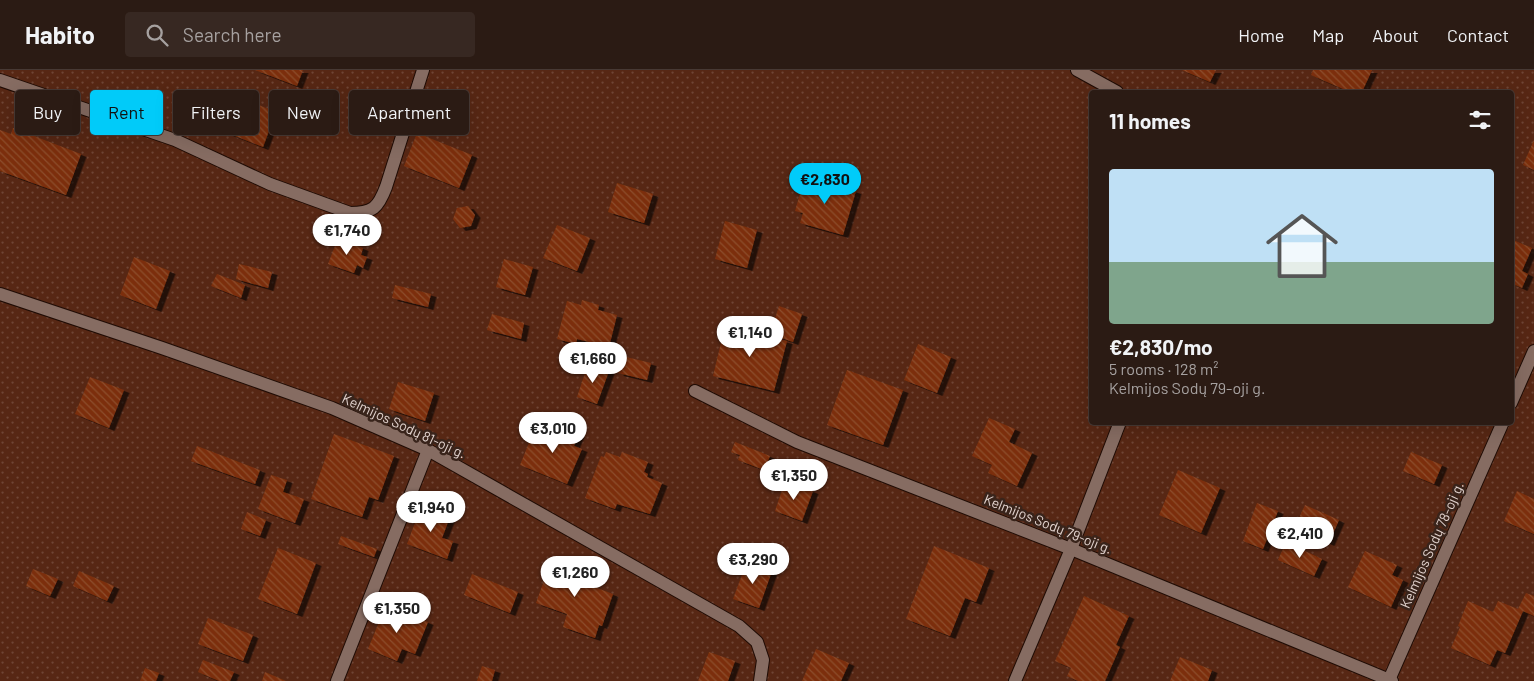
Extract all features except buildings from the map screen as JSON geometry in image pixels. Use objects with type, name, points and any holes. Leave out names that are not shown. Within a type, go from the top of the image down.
[{"type":"street","points":[[0,80],[175,140],[270,184],[350,213],[361,213],[372,210],[380,203],[423,70]]},
{"type":"street","points":[[1076,70],[1113,90]]},
{"type":"street","name":"Kelmijos Sodų 81-oji g.","points":[[0,294],[162,348],[332,408],[428,450],[739,626],[757,642],[763,660],[760,681]]},
{"type":"street","points":[[1514,397],[1534,351]]},
{"type":"street","name":"Kelmijos Sodų 79-oji g.","points":[[695,391],[797,442],[1071,549],[1390,680]]},
{"type":"street","points":[[1015,681],[1071,549],[1119,425]]},
{"type":"street","name":"Kelmijos Sodų 78-oji g.","points":[[1390,680],[1502,425]]},
{"type":"street","points":[[337,681],[428,450]]},
{"type":"shaded area","points":[[0,70],[1534,70],[1534,681],[0,681]]}]
